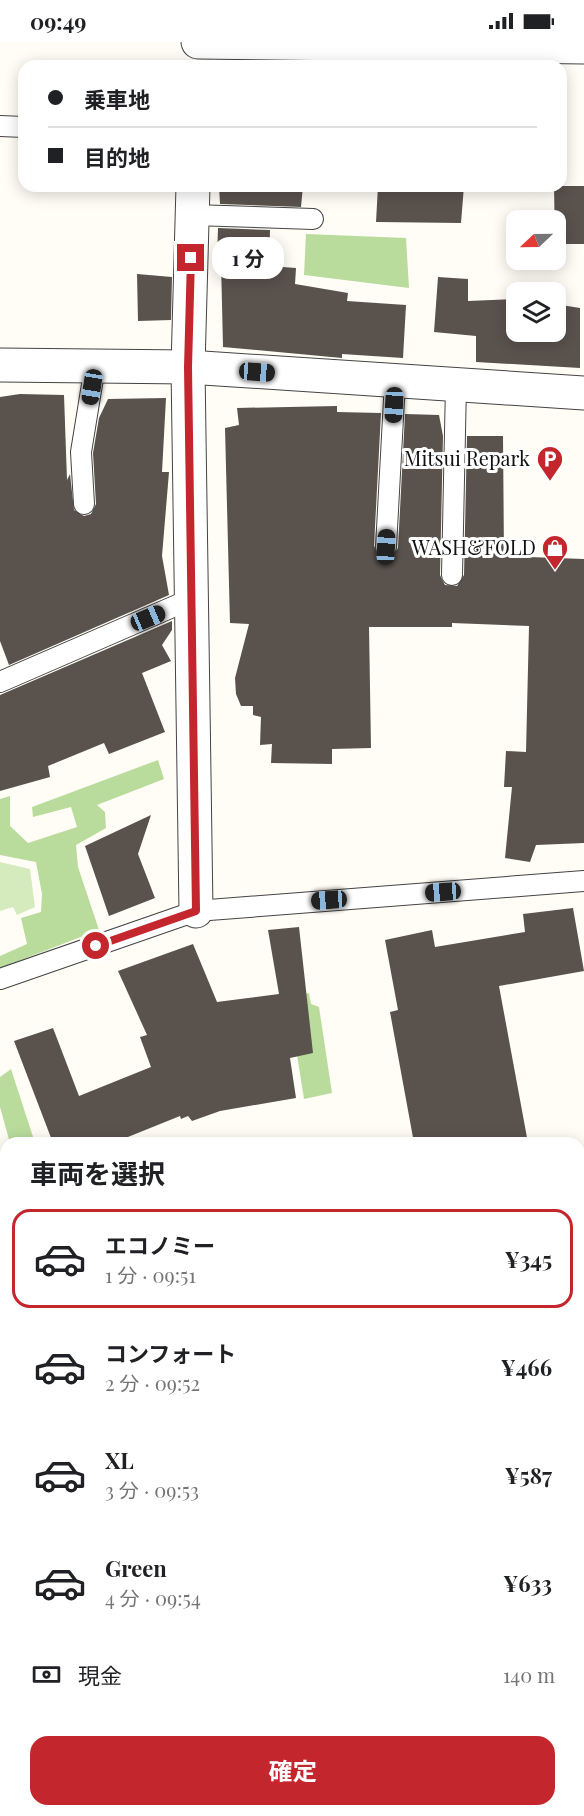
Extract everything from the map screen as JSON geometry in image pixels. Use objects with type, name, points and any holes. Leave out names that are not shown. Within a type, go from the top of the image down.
[{"type":"street","points":[[197,60],[198,42],[584,47]]},
{"type":"street","points":[[193,200],[188,367],[196,911]]},
{"type":"street","points":[[0,365],[188,367],[584,393]]},
{"type":"lane","points":[[0,126],[18,127]]},
{"type":"lane","points":[[193,200],[313,219]]},
{"type":"lane","points":[[84,504],[81,452],[95,366]]},
{"type":"lane","points":[[386,547],[395,381]]},
{"type":"lane","points":[[452,575],[456,385]]},
{"type":"lane","points":[[0,682],[190,599]]},
{"type":"lane","points":[[0,979],[196,911],[584,881]]},
{"type":"green space","points":[[306,234],[406,238],[409,288],[304,275]]},
{"type":"green space","points":[[158,760],[164,779],[97,805],[105,812],[106,828],[76,845],[78,867],[99,930],[0,968],[0,956],[27,944],[21,918],[41,912],[42,894],[36,862],[0,855],[0,799],[10,796],[10,826],[28,843],[77,827],[71,807],[33,817],[32,807]]},
{"type":"green space","points":[[0,862],[30,869],[35,907],[17,915],[13,907],[0,911]]},
{"type":"green space","points":[[309,993],[311,1004],[319,1007],[332,1093],[304,1099],[288,998]]},
{"type":"green space","points":[[11,1069],[33,1137],[8,1137],[0,1107],[0,1077]]},
{"type":"building","points":[[567,186],[584,186],[584,244],[566,244],[566,210],[554,210],[554,192],[567,192]]},
{"type":"building","points":[[219,192],[302,192],[301,207],[220,204]]},
{"type":"building","points":[[378,192],[464,192],[461,223],[376,222]]},
{"type":"building","points":[[218,228],[270,230],[269,266],[296,268],[295,284],[348,293],[347,301],[406,305],[403,358],[342,354],[342,358],[223,347],[221,262],[217,262]]},
{"type":"building","points":[[137,274],[172,277],[171,320],[138,321]]},
{"type":"building","points":[[438,277],[468,279],[468,301],[506,299],[506,342],[566,342],[566,306],[580,308],[580,368],[476,362],[476,336],[434,332]]},
{"type":"building","points":[[20,394],[64,395],[67,480],[70,474],[74,510],[84,516],[91,514],[96,504],[93,453],[99,418],[108,399],[166,398],[162,472],[169,472],[162,556],[169,595],[9,665],[0,641],[0,397]]},
{"type":"building","points":[[337,406],[337,412],[381,413],[374,546],[380,557],[392,557],[398,548],[405,414],[439,415],[443,436],[440,575],[445,585],[457,586],[464,575],[467,436],[503,436],[504,556],[584,559],[584,843],[536,845],[530,862],[505,858],[512,787],[504,787],[506,751],[526,752],[529,626],[452,623],[452,627],[369,627],[371,748],[332,749],[332,764],[271,763],[272,744],[260,745],[261,717],[253,715],[253,706],[241,706],[236,694],[235,678],[249,624],[230,623],[225,428],[239,425],[237,408]]},
{"type":"building","points":[[172,621],[172,630],[162,645],[171,661],[142,673],[165,732],[109,754],[104,743],[48,766],[50,777],[0,791],[0,695]]},
{"type":"building","points":[[151,815],[138,854],[155,898],[109,916],[85,846]]},
{"type":"building","points":[[573,908],[584,971],[499,986],[527,1137],[413,1137],[390,1012],[398,1010],[385,940],[432,930],[435,947],[525,932],[523,914]]},
{"type":"building","points":[[299,927],[313,1053],[290,1058],[296,1098],[220,1111],[192,1121],[188,1116],[181,1119],[180,1116],[128,1137],[51,1137],[14,1041],[53,1028],[79,1096],[151,1067],[140,1037],[147,1035],[118,971],[193,944],[217,1002],[279,994],[268,930]]},
{"type":"place","name":"Mitsui Repark","points":[[550,482]]},
{"type":"place","name":"WASH&FOLD","points":[[555,571]]},
{"type":"route","points":[[96,946],[196,911],[188,367],[191,258]]}]
